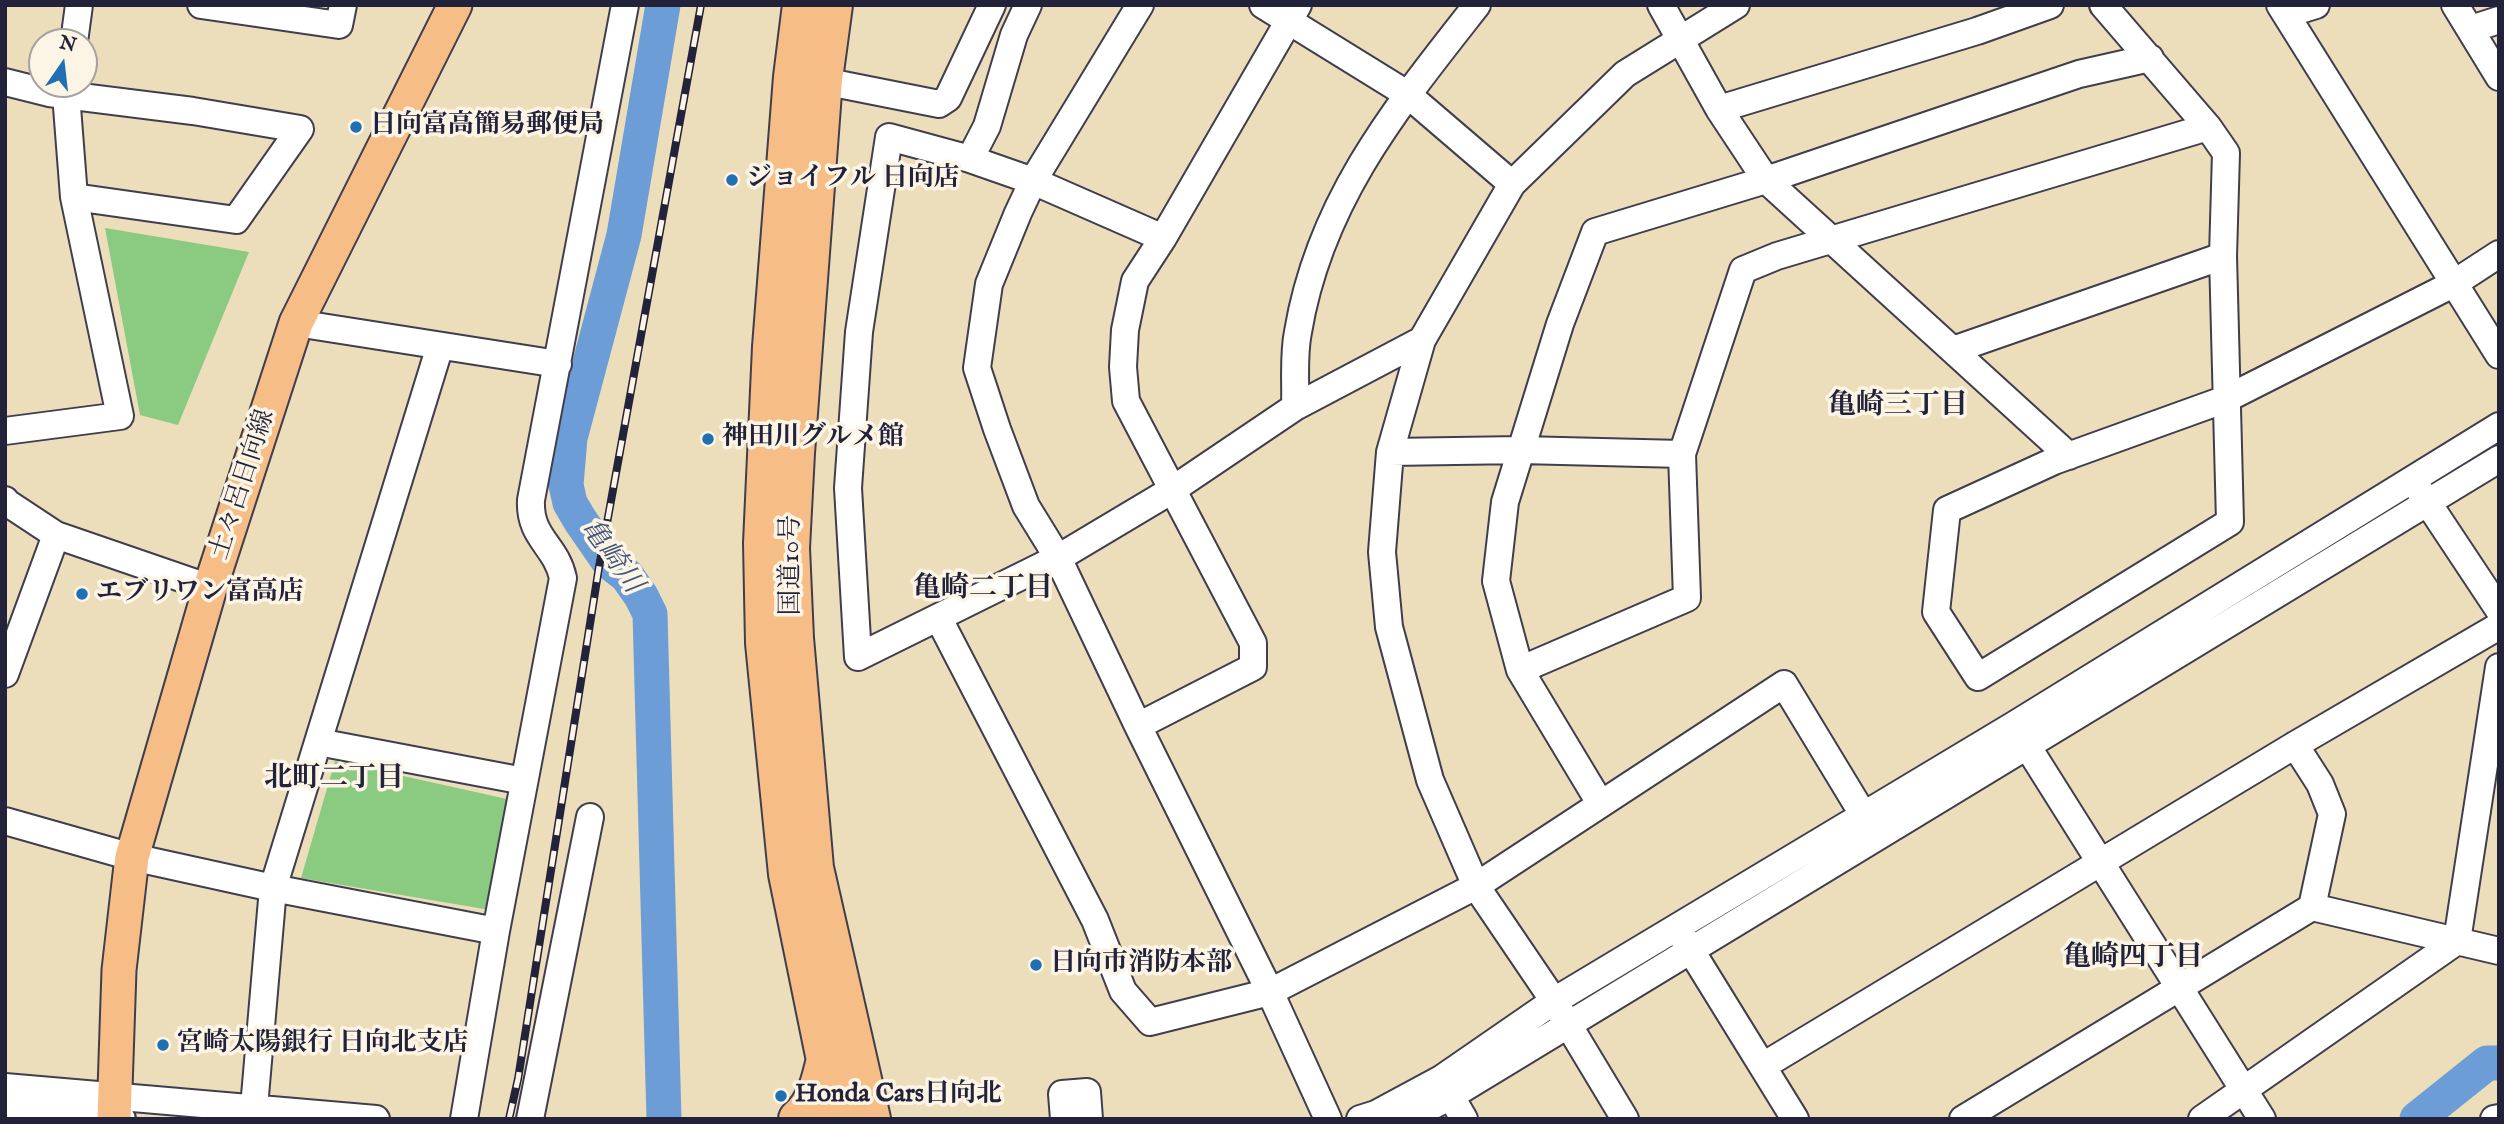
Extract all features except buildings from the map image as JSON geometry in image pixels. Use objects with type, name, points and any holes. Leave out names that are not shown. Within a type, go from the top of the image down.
[{"type":"highway","name":"国道10号","points":[[802,5],[808,78],[790,548],[794,638],[814,868],[871,1119]]},
{"type":"highway","name":"国道10号","points":[[833,5],[808,78],[766,457],[763,543],[765,643],[788,874],[838,1119]]},
{"type":"highway","points":[[798,1119],[819,1090],[826,1059]]},
{"type":"highway","points":[[861,1076],[897,1119]]},
{"type":"main road","name":"土々呂日向線","points":[[117,1113],[119,970],[132,857],[210,589],[296,323],[456,5]]},
{"type":"street","points":[[76,28],[79,5]]},
{"type":"street","points":[[201,5],[339,25],[342,5]]},
{"type":"street","points":[[464,1119],[496,931],[563,578],[560,564],[534,527],[531,515],[534,486],[625,5]]},
{"type":"street","points":[[808,78],[939,104],[948,99],[992,5]]},
{"type":"street","points":[[970,159],[987,126],[1014,35],[1028,5]]},
{"type":"street","points":[[1140,5],[1033,181],[989,284],[977,368],[1026,506],[1058,558],[1270,992],[1328,1119]]},
{"type":"street","points":[[1263,5],[1293,13],[1407,94],[1512,184]]},
{"type":"street","points":[[1295,407],[1297,335],[1316,260],[1329,225],[1348,185],[1407,94],[1478,5]]},
{"type":"street","points":[[1661,5],[1719,109],[1766,180],[2069,456]]},
{"type":"street","points":[[1625,1119],[1553,1001],[1476,886],[1430,780],[1388,626],[1382,552],[1390,452],[1422,340],[1512,184],[1625,74],[1736,5]]},
{"type":"street","points":[[1719,109],[1977,31],[2050,5]]},
{"type":"street","points":[[2103,5],[2208,127],[2226,153],[2224,256],[2226,399],[2230,522],[1978,677],[1936,612],[1947,510],[2069,456],[2226,399],[2453,284],[2499,254]]},
{"type":"street","points":[[2316,5],[2283,10],[2499,355]]},
{"type":"street","points":[[2455,5],[2499,77]]},
{"type":"street","points":[[1138,726],[1253,667],[1253,643],[1126,401],[1123,367],[1125,330],[1135,281],[1163,238],[1293,13]]},
{"type":"street","points":[[2471,29],[2499,20]]},
{"type":"street","points":[[1600,803],[1520,670],[1496,581],[1505,502],[1560,324],[1595,232],[1766,180],[2079,74],[2150,58]]},
{"type":"street","points":[[5,82],[28,88]]},
{"type":"street","points":[[74,197],[236,220],[300,129],[98,94]]},
{"type":"street","points":[[5,431],[120,416],[74,197],[68,98]]},
{"type":"street","points":[[1520,670],[1687,598],[1682,454],[1743,270],[1777,256],[2208,127]]},
{"type":"street","points":[[1163,238],[1033,181],[970,159],[889,137],[859,332],[848,488],[858,657],[1058,558],[1172,490],[1295,407],[1422,340]]},
{"type":"street","points":[[1953,350],[2224,256]]},
{"type":"street","points":[[296,323],[558,364]]},
{"type":"street","points":[[253,1113],[273,888],[440,346]]},
{"type":"street","points":[[1407,1119],[1452,1098],[1690,949],[2020,735],[2420,492],[2499,426]]},
{"type":"street","points":[[1390,452],[1521,450],[1682,454]]},
{"type":"street","points":[[2420,492],[2499,459]]},
{"type":"street","points":[[2420,492],[2499,610]]},
{"type":"street","points":[[5,500],[56,535],[210,589]]},
{"type":"street","points":[[7,666],[56,535]]},
{"type":"street","points":[[939,619],[1096,920],[1123,991],[1150,1022],[1270,992],[1476,886],[1784,684],[1864,816]]},
{"type":"street","points":[[1763,1066],[2295,745],[2499,626]]},
{"type":"street","points":[[2202,1119],[2457,941],[2499,667]]},
{"type":"street","points":[[1360,1119],[1452,1098],[1553,1001],[1864,816],[2020,735]]},
{"type":"street","points":[[2020,735],[2262,1119]]},
{"type":"street","points":[[318,742],[524,781]]},
{"type":"street","points":[[2295,745],[2320,784],[2332,814],[2312,907]]},
{"type":"street","points":[[530,1119],[590,817]]},
{"type":"street","points":[[5,821],[132,857],[273,888],[496,931]]},
{"type":"street","points":[[1963,1119],[2312,907],[2499,951]]},
{"type":"street","points":[[1676,926],[1795,1119]]},
{"type":"street","points":[[5,1087],[117,1113]]},
{"type":"street","points":[[1063,1119],[1062,1094],[1087,1092],[1089,1119]]},
{"type":"street","points":[[5,1110],[253,1113],[376,1119]]},
{"type":"green space","points":[[105,228],[249,252],[178,425],[140,415]]},
{"type":"green space","points":[[335,761],[507,799],[490,910],[301,878]]},
{"type":"waterway","name":"亀崎川","points":[[663,5],[624,235],[570,438],[566,485],[570,503],[580,520],[609,562],[627,576],[650,614],[664,1119]]},
{"type":"waterway","name":"亀崎川","points":[[2417,1119],[2487,1063],[2499,1063]]},
{"type":"railway","points":[[509,1119],[518,1079],[599,567],[701,5]]},
{"type":"place","name":"日向富高簡易郵便局","points":[[356,127]]},
{"type":"place","name":"ジョイフル 日向店","points":[[732,180]]},
{"type":"place","name":"神田川グルメ館","points":[[708,439]]},
{"type":"place","name":"エブリワン富高店","points":[[82,594]]},
{"type":"place","name":"日向市消防本部","points":[[1036,965]]},
{"type":"place","name":"宮崎太陽銀行 日向北支店","points":[[163,1045]]},
{"type":"place","name":"Honda Cars日向北","points":[[781,1096]]},
{"type":"district","name":"亀崎三丁目","points":[[1898,407]]},
{"type":"district","name":"亀崎二丁目","points":[[983,590]]},
{"type":"district","name":"北町二丁目","points":[[334,780]]},
{"type":"district","name":"亀崎四丁目","points":[[2133,959]]}]
